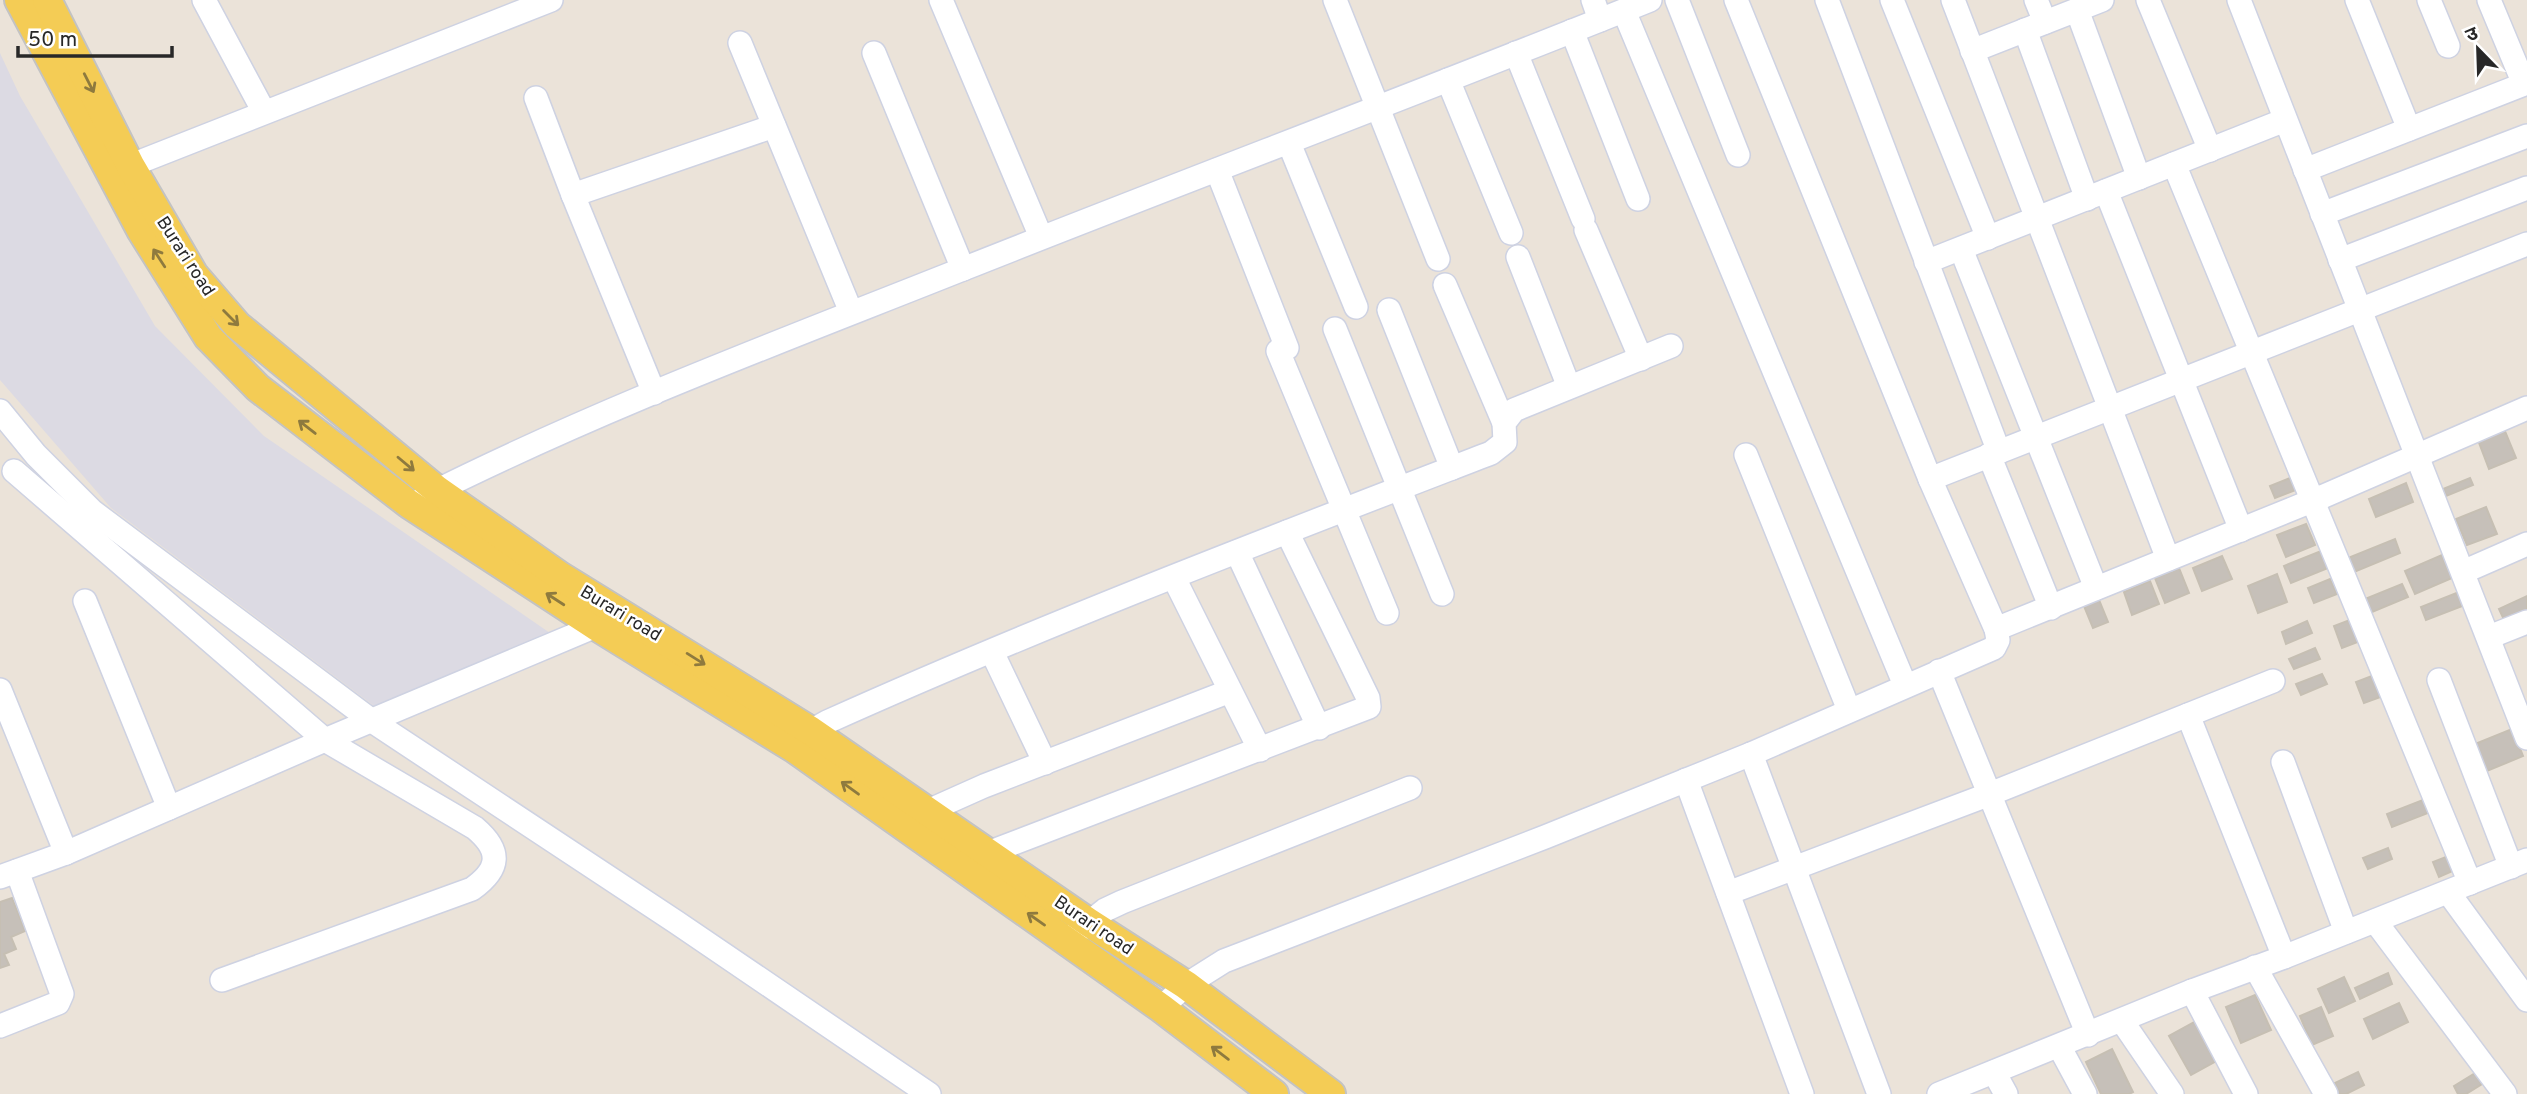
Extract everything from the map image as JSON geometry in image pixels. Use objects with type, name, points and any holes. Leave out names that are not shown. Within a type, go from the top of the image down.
[{"type":"main road","name":"Burari road","points":[[19,0],[120,169],[194,275],[237,325],[437,490],[561,576],[603,616]]},
{"type":"main road","name":"Burari road","points":[[47,0],[120,169],[141,230],[208,337],[233,365],[268,397],[409,505],[603,616],[803,740],[928,811],[988,853],[1161,1008],[1274,1094]]},
{"type":"main road","name":"Burari road","points":[[803,740],[1078,932],[1186,985],[1331,1094]]},
{"type":"street","points":[[204,0],[264,112]]},
{"type":"street","points":[[120,169],[551,0]]},
{"type":"street","points":[[941,0],[1041,237]]},
{"type":"street","points":[[1335,0],[1437,259]]},
{"type":"street","points":[[409,505],[653,393],[851,312],[1572,31],[1596,10],[1624,11],[1650,0]]},
{"type":"street","points":[[1677,0],[1738,155]]},
{"type":"street","points":[[1161,1008],[1186,985],[1224,961],[1752,754],[1994,648],[1998,640],[1996,629],[1930,478],[1736,0]]},
{"type":"street","points":[[1826,0],[1926,262],[2051,608]]},
{"type":"street","points":[[1892,0],[1988,238]]},
{"type":"street","points":[[1953,0],[2168,559]]},
{"type":"street","points":[[2036,0],[2035,26],[2096,195],[2181,380],[2241,530]]},
{"type":"street","points":[[1972,51],[2102,0]]},
{"type":"street","points":[[2148,0],[2210,150]]},
{"type":"street","points":[[2239,0],[2416,456],[2489,637],[2520,698],[2527,738]]},
{"type":"street","points":[[2357,0],[2409,129]]},
{"type":"street","points":[[2430,0],[2448,46]]},
{"type":"street","points":[[2305,170],[2526,84],[2489,0]]},
{"type":"street","points":[[2077,10],[2139,178]]},
{"type":"street","points":[[1624,11],[1905,685]]},
{"type":"street","points":[[1572,31],[1639,199]]},
{"type":"street","points":[[740,43],[851,312]]},
{"type":"street","points":[[873,53],[963,269]]},
{"type":"street","points":[[1517,53],[1641,359]]},
{"type":"street","points":[[1448,80],[1511,233]]},
{"type":"street","points":[[536,98],[653,393]]},
{"type":"street","points":[[1926,262],[2285,120]]},
{"type":"street","points":[[573,195],[774,126]]},
{"type":"street","points":[[2322,214],[2527,136]]},
{"type":"street","points":[[1289,143],[1356,307]]},
{"type":"street","points":[[2175,164],[2470,883]]},
{"type":"street","points":[[1217,170],[1287,348],[1278,351],[1387,613]]},
{"type":"street","points":[[2340,260],[2527,188]]},
{"type":"street","points":[[1930,478],[2527,244]]},
{"type":"street","points":[[1961,249],[2096,589]]},
{"type":"street","points":[[1518,257],[1569,387]]},
{"type":"street","points":[[803,740],[843,715],[992,652],[1500,447],[1505,442],[1504,423],[1445,285]]},
{"type":"street","points":[[1389,310],[1452,468]]},
{"type":"street","points":[[1335,329],[1443,594]]},
{"type":"street","points":[[1504,423],[1514,411],[1671,346]]},
{"type":"street","points":[[1996,629],[2314,500],[2527,408]]},
{"type":"street","points":[[0,411],[36,455],[92,511],[348,730],[676,922],[929,1094]]},
{"type":"street","points":[[1746,455],[1849,710]]},
{"type":"street","points":[[14,471],[475,828],[492,845],[495,857],[485,880],[454,896],[222,979]]},
{"type":"street","points":[[988,853],[1369,707],[1368,698],[1287,532]]},
{"type":"street","points":[[2463,572],[2527,544]]},
{"type":"street","points":[[1237,552],[1319,728]]},
{"type":"street","points":[[1174,578],[1260,750]]},
{"type":"street","points":[[85,601],[169,808]]},
{"type":"street","points":[[0,1026],[58,1003],[62,994],[8,874],[66,853],[603,616]]},
{"type":"street","points":[[2489,637],[2527,622]]},
{"type":"street","points":[[992,652],[1045,763]]},
{"type":"street","points":[[1939,671],[2088,1035]]},
{"type":"street","points":[[1939,1094],[2519,863],[2439,680]]},
{"type":"street","points":[[1727,893],[1990,794],[2273,681]]},
{"type":"street","points":[[0,690],[66,853]]},
{"type":"street","points":[[928,811],[1230,691]]},
{"type":"street","points":[[2188,715],[2284,957]]},
{"type":"street","points":[[1752,754],[1879,1094]]},
{"type":"street","points":[[2283,762],[2346,932]]},
{"type":"street","points":[[1686,780],[1802,1094]]},
{"type":"street","points":[[1078,932],[1105,910],[1122,902],[1410,788]]},
{"type":"street","points":[[2448,892],[2527,1000]]},
{"type":"street","points":[[2375,921],[2505,1094]]},
{"type":"street","points":[[2255,967],[2326,1094]]},
{"type":"street","points":[[2192,991],[2246,1094]]},
{"type":"street","points":[[2123,1021],[2172,1094]]},
{"type":"street","points":[[2059,1046],[2085,1094]]},
{"type":"street","points":[[1994,1072],[2006,1094]]},
{"type":"shaded area","points":[[0,53],[20,96],[155,326],[264,436],[550,633],[381,711],[111,508],[0,380]]},
{"type":"building","points":[[2504,429],[2516,458],[2489,469],[2478,440]]},
{"type":"building","points":[[2295,476],[2301,488],[2275,498],[2270,486]]},
{"type":"building","points":[[2470,478],[2473,485],[2446,496],[2443,489]]},
{"type":"building","points":[[2406,483],[2413,502],[2376,517],[2369,499]]},
{"type":"building","points":[[2486,507],[2497,534],[2467,545],[2456,519]]},
{"type":"building","points":[[2306,524],[2315,545],[2286,557],[2277,535]]},
{"type":"building","points":[[2395,539],[2400,553],[2354,572],[2348,558]]},
{"type":"building","points":[[2326,549],[2333,566],[2291,583],[2284,566]]},
{"type":"building","points":[[2442,555],[2452,578],[2415,594],[2405,571]]},
{"type":"building","points":[[2222,556],[2232,579],[2202,591],[2193,568]]},
{"type":"building","points":[[2179,568],[2189,593],[2165,603],[2155,578]]},
{"type":"building","points":[[2277,574],[2287,602],[2258,613],[2248,586]]},
{"type":"building","points":[[2330,579],[2337,594],[2314,603],[2308,588]]},
{"type":"building","points":[[2150,581],[2159,604],[2132,615],[2124,592]]},
{"type":"building","points":[[2402,584],[2408,597],[2365,615],[2360,601]]},
{"type":"building","points":[[2459,592],[2465,605],[2426,620],[2421,607]]},
{"type":"building","points":[[2527,596],[2527,612],[2505,622],[2499,609]]},
{"type":"building","points":[[2099,600],[2108,622],[2093,628],[2084,606]]},
{"type":"building","points":[[2355,618],[2363,640],[2342,648],[2334,626]]},
{"type":"building","points":[[2307,621],[2312,633],[2286,644],[2282,632]]},
{"type":"building","points":[[2315,648],[2320,659],[2294,669],[2289,659]]},
{"type":"building","points":[[2322,674],[2327,684],[2301,695],[2296,684]]},
{"type":"building","points":[[2377,674],[2386,695],[2364,703],[2356,682]]},
{"type":"building","points":[[2512,729],[2523,756],[2482,773],[2470,746]]},
{"type":"building","points":[[2428,798],[2433,811],[2392,827],[2387,814]]},
{"type":"building","points":[[2388,848],[2392,859],[2368,869],[2363,858]]},
{"type":"building","points":[[2451,855],[2457,869],[2439,877],[2433,862]]},
{"type":"building","points":[[12,898],[25,931],[11,937],[16,949],[4,954],[9,965],[0,968],[0,902]]},
{"type":"building","points":[[2388,973],[2392,984],[2360,999],[2355,988]]},
{"type":"building","points":[[2344,977],[2355,1001],[2329,1013],[2318,989]]},
{"type":"building","points":[[2255,995],[2271,1030],[2241,1043],[2226,1007]]},
{"type":"building","points":[[2399,1003],[2408,1022],[2373,1039],[2364,1019]]},
{"type":"building","points":[[2321,1007],[2333,1036],[2312,1045],[2300,1016]]},
{"type":"building","points":[[2196,1021],[2218,1060],[2191,1075],[2169,1036]]},
{"type":"building","points":[[2112,1049],[2133,1092],[2129,1094],[2101,1094],[2086,1062]]},
{"type":"building","points":[[2480,1070],[2487,1081],[2466,1094],[2458,1094],[2454,1086]]},
{"type":"building","points":[[2358,1072],[2364,1085],[2346,1094],[2340,1094],[2335,1083]]}]
